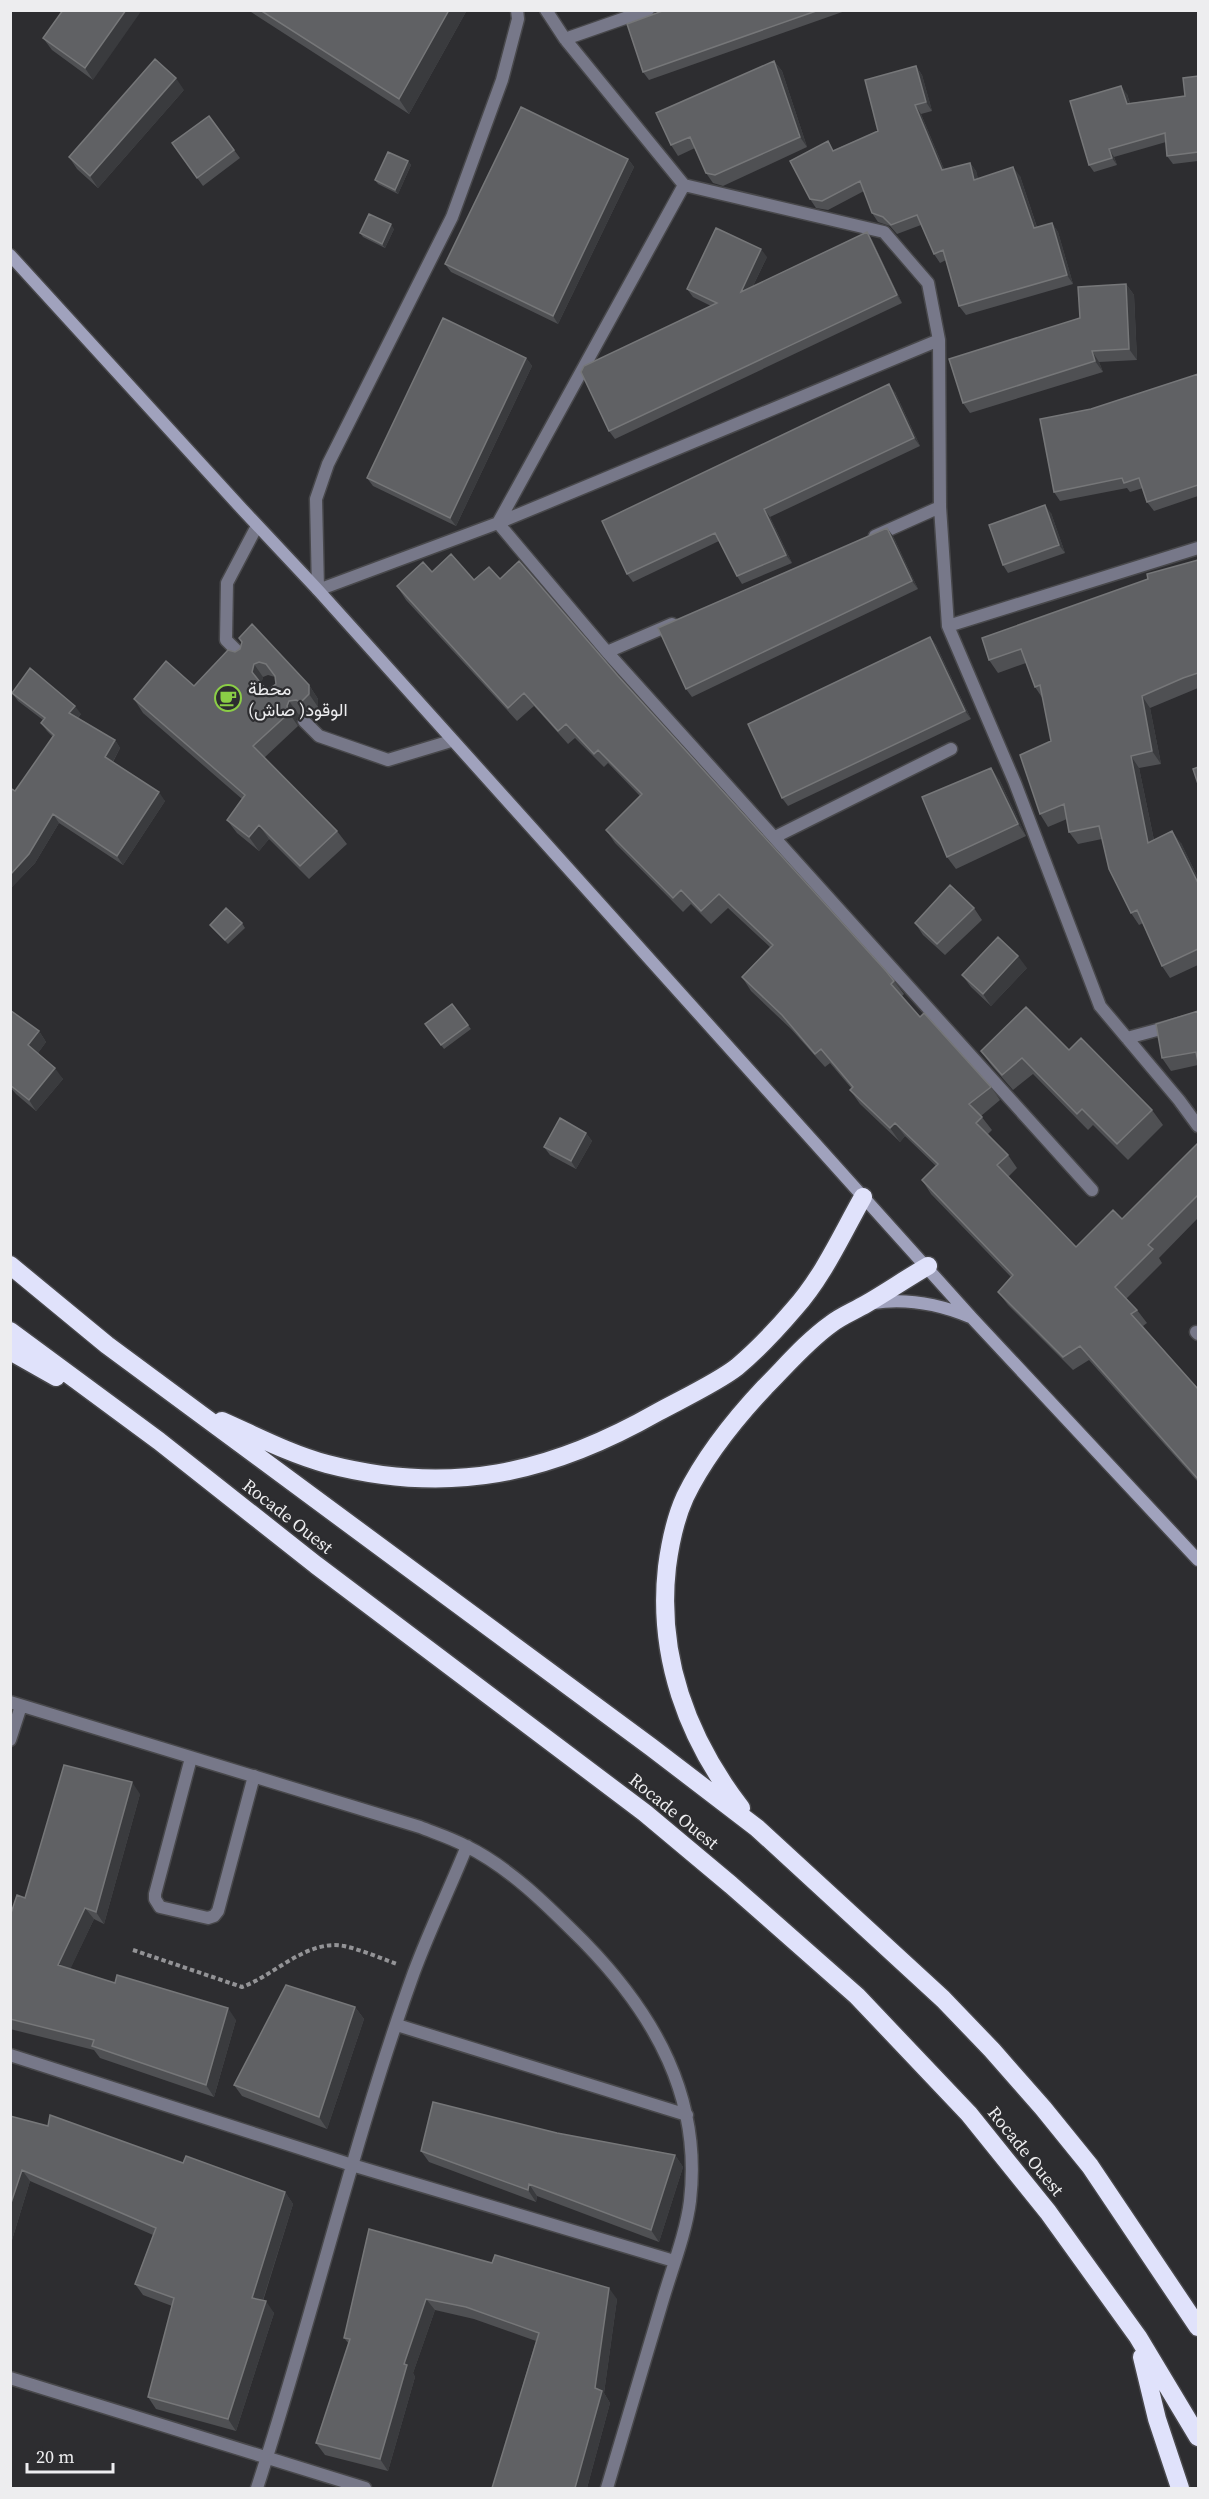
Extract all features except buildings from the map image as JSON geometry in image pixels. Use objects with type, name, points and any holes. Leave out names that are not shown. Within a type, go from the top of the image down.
[{"type":"highway","points":[[192,1407],[284,1449],[326,1463],[366,1472],[419,1479],[462,1478],[519,1470],[570,1456],[619,1434],[736,1368],[795,1308],[819,1274],[863,1197]]},
{"type":"highway","name":"Rocade Ouest","points":[[10,1264],[107,1345],[642,1740],[757,1828],[943,1999],[992,2050],[1090,2166],[1198,2327]]},
{"type":"highway","points":[[757,1828],[724,1786],[701,1748],[672,1673],[666,1634],[665,1585],[671,1540],[684,1498],[708,1458],[744,1410],[793,1358],[831,1324],[928,1266]]},
{"type":"highway","name":"Rocade Ouest","points":[[10,1331],[134,1422],[316,1564],[645,1813],[857,1996],[969,2114],[1082,2258],[1138,2337],[1198,2437]]},
{"type":"highway","points":[[10,1350],[134,1422]]},
{"type":"highway","points":[[1138,2337],[1157,2419],[1180,2488]]},
{"type":"main road","points":[[10,255],[318,590],[451,741],[928,1266],[972,1318],[1198,1560]]},
{"type":"main road","points":[[866,1304],[908,1301],[941,1307],[972,1318]]},
{"type":"street","points":[[517,10],[518,19],[502,80],[452,217],[328,464],[316,500],[318,590],[498,523],[939,340]]},
{"type":"street","points":[[546,10],[565,39],[684,185],[884,232],[928,284],[939,340],[940,507],[948,626],[1016,783],[1100,1006],[1198,1126]]},
{"type":"street","points":[[565,39],[648,10]]},
{"type":"street","points":[[498,523],[684,185]]},
{"type":"street","points":[[865,540],[940,507]]},
{"type":"street","points":[[498,523],[607,652],[1092,1190]]},
{"type":"street","points":[[243,657],[225,640],[227,583],[257,526]]},
{"type":"street","points":[[948,626],[1198,548]]},
{"type":"street","points":[[607,652],[682,619]]},
{"type":"street","points":[[304,721],[319,736],[388,760],[451,741]]},
{"type":"street","points":[[775,837],[951,749]]},
{"type":"street","points":[[1127,1038],[1198,1019]]},
{"type":"street","points":[[10,1740],[16,1704],[420,1827],[467,1846],[503,1869],[556,1914],[603,1962],[647,2020],[675,2072],[687,2115],[693,2152],[689,2203],[607,2488]]},
{"type":"street","points":[[191,1758],[155,1894],[160,1907],[208,1918],[214,1916],[218,1911],[254,1776]]},
{"type":"street","points":[[257,2488],[352,2165],[397,2025],[415,1970],[467,1846]]},
{"type":"street","points":[[397,2025],[687,2115]]},
{"type":"street","points":[[10,2055],[352,2165],[674,2261]]},
{"type":"street","points":[[10,2378],[365,2488]]},
{"type":"path","points":[[133,1950],[242,1987],[315,1948],[329,1946],[355,1949],[415,1970]]},
{"type":"place","name":"محطة الوقود( صاش)","points":[[228,698]]}]
